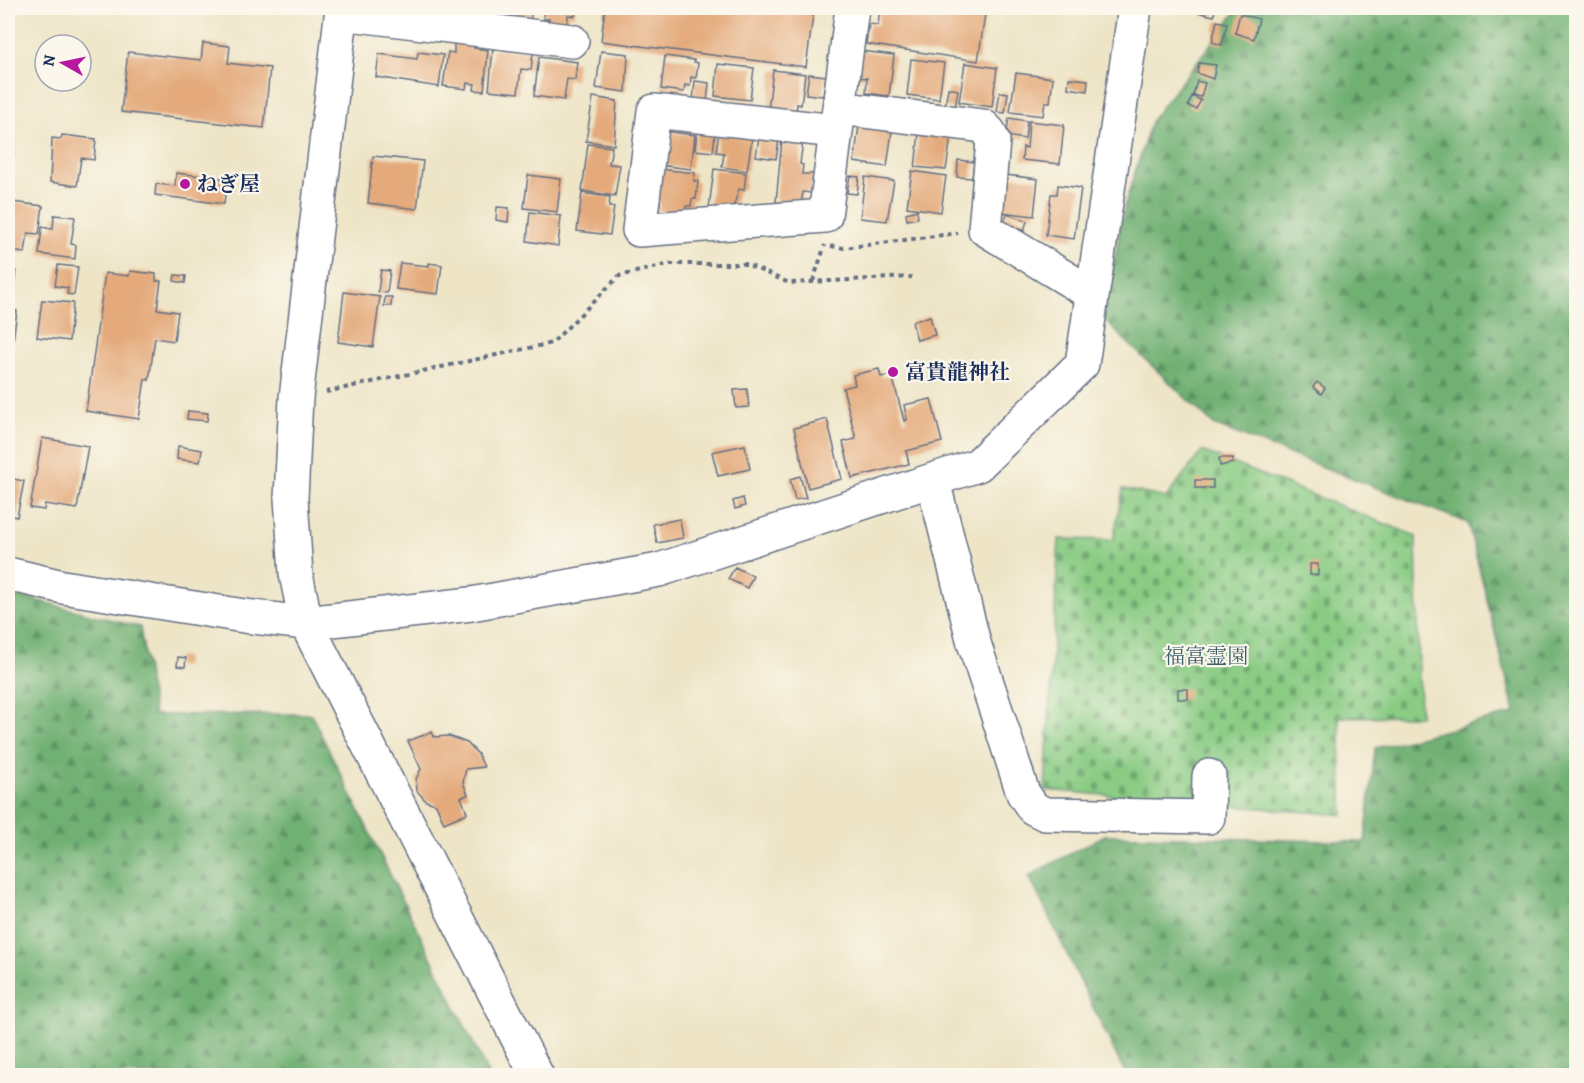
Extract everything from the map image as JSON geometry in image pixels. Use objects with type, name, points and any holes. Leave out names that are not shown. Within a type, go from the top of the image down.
[{"type":"street","points":[[852,8],[838,120],[825,230],[639,230],[654,111],[838,120],[982,126],[990,132],[993,141],[985,229],[1092,294]]},
{"type":"street","points":[[8,574],[63,587],[244,616],[306,623],[471,604],[659,570],[978,465],[1082,364],[1136,8]]},
{"type":"street","points":[[537,1076],[306,623],[296,574],[291,498],[296,398],[342,10],[572,41]]},
{"type":"street","points":[[933,481],[974,643],[1023,793],[1033,808],[1045,814],[1208,817],[1209,776]]},
{"type":"path","points":[[825,230],[844,248],[985,229]]},
{"type":"path","points":[[813,281],[825,230]]},
{"type":"path","points":[[296,398],[552,343],[619,276],[670,264],[746,264],[789,283],[912,277]]},
{"type":"green space","points":[[1239,8],[1576,8],[1576,1075],[1126,1075],[1029,876],[1105,835],[1365,842],[1375,748],[1515,713],[1468,523],[1214,425],[1103,319],[1125,204],[1152,119]]},
{"type":"green space","name":"福富霊園","points":[[1202,451],[1416,536],[1420,716],[1339,717],[1343,815],[1045,790],[1059,539],[1113,540],[1123,489],[1166,498]]},
{"type":"green space","points":[[8,593],[140,627],[154,715],[311,714],[489,1075],[8,1075]]},
{"type":"building","points":[[461,8],[483,8],[483,12]]},
{"type":"building","points":[[499,8],[532,8],[530,24],[511,21],[512,16],[498,14]]},
{"type":"building","points":[[544,8],[576,8],[575,16],[568,15],[567,28],[548,26],[549,19],[543,19]]},
{"type":"building","points":[[605,8],[814,8],[806,67],[601,41]]},
{"type":"building","points":[[880,8],[986,8],[978,61],[866,44],[869,24],[878,25]]},
{"type":"building","points":[[1045,8],[1069,8],[1068,12]]},
{"type":"building","points":[[1187,8],[1215,8],[1214,16],[1187,10]]},
{"type":"building","points":[[1240,14],[1259,19],[1254,39],[1235,33]]},
{"type":"building","points":[[1217,21],[1227,23],[1222,45],[1212,42]]},
{"type":"building","points":[[454,41],[474,43],[474,48],[488,50],[484,91],[474,90],[475,84],[467,83],[466,89],[443,86],[448,52],[454,53]]},
{"type":"building","points":[[203,43],[230,46],[228,63],[270,68],[264,128],[121,112],[128,52],[201,60]]},
{"type":"building","points":[[493,49],[533,52],[531,70],[521,69],[518,93],[489,90]]},
{"type":"building","points":[[601,51],[628,54],[626,92],[596,88]]},
{"type":"building","points":[[861,51],[894,55],[889,96],[866,93],[867,78],[857,77]]},
{"type":"building","points":[[418,52],[443,55],[439,87],[376,77],[379,54],[417,59]]},
{"type":"building","points":[[665,56],[694,60],[698,63],[696,78],[691,77],[690,86],[685,85],[684,92],[661,89]]},
{"type":"building","points":[[539,57],[577,62],[575,80],[567,79],[564,100],[534,96]]},
{"type":"building","points":[[911,59],[944,63],[939,99],[907,95]]},
{"type":"building","points":[[965,63],[997,68],[992,107],[959,102]]},
{"type":"building","points":[[1199,63],[1216,65],[1213,79],[1197,73]]},
{"type":"building","points":[[718,64],[754,68],[750,100],[715,96]]},
{"type":"building","points":[[773,70],[805,74],[801,105],[797,104],[796,113],[768,110]]},
{"type":"building","points":[[1016,73],[1053,78],[1050,102],[1045,102],[1043,116],[1010,112]]},
{"type":"building","points":[[809,74],[826,76],[823,96],[806,94]]},
{"type":"building","points":[[1069,78],[1088,80],[1087,91],[1068,88]]},
{"type":"building","points":[[695,81],[709,83],[707,102],[693,100]]},
{"type":"building","points":[[1197,81],[1205,83],[1201,97],[1193,95]]},
{"type":"building","points":[[948,88],[958,90],[955,108],[945,107]]},
{"type":"building","points":[[1000,92],[1008,93],[1005,113],[997,112]]},
{"type":"building","points":[[1192,96],[1201,100],[1196,109],[1188,106]]},
{"type":"building","points":[[593,97],[617,101],[614,145],[586,141]]},
{"type":"building","points":[[1009,118],[1027,121],[1025,139],[1006,136]]},
{"type":"building","points":[[1029,121],[1064,125],[1060,164],[1022,160],[1023,147],[1027,148]]},
{"type":"building","points":[[859,126],[892,131],[887,167],[854,162]]},
{"type":"building","points":[[662,131],[695,135],[691,169],[658,165]]},
{"type":"building","points":[[697,132],[715,134],[713,152],[695,150]]},
{"type":"building","points":[[719,132],[752,138],[747,171],[722,167],[724,153],[716,152]]},
{"type":"building","points":[[8,133],[16,134],[10,183],[8,183]]},
{"type":"building","points":[[919,133],[951,137],[946,170],[915,167]]},
{"type":"building","points":[[62,135],[96,139],[94,160],[81,158],[77,186],[50,182],[52,138],[61,139]]},
{"type":"building","points":[[759,137],[779,140],[776,159],[756,156]]},
{"type":"building","points":[[782,139],[803,141],[800,164],[803,165],[802,174],[813,174],[811,193],[803,192],[801,205],[776,202]]},
{"type":"building","points":[[588,144],[612,147],[609,164],[620,165],[615,196],[582,191]]},
{"type":"building","points":[[373,156],[423,161],[417,209],[368,203]]},
{"type":"building","points":[[958,160],[974,162],[972,178],[957,177]]},
{"type":"building","points":[[660,169],[695,173],[694,181],[698,181],[696,199],[692,199],[691,206],[686,206],[685,214],[659,211],[660,202],[657,202]]},
{"type":"building","points":[[714,169],[746,173],[744,190],[739,189],[732,211],[709,208]]},
{"type":"building","points":[[912,171],[946,176],[941,212],[907,207]]},
{"type":"building","points":[[176,173],[227,179],[224,204],[155,195],[156,184],[175,186]]},
{"type":"building","points":[[528,175],[561,179],[557,212],[524,208]]},
{"type":"building","points":[[1006,175],[1038,179],[1034,216],[1001,212]]},
{"type":"building","points":[[850,176],[859,177],[857,194],[847,193]]},
{"type":"building","points":[[865,177],[894,181],[887,221],[860,218]]},
{"type":"building","points":[[1058,185],[1081,188],[1074,239],[1046,235],[1051,194],[1057,194]]},
{"type":"building","points":[[582,193],[610,197],[609,207],[614,207],[610,235],[577,231]]},
{"type":"building","points":[[12,202],[43,206],[39,234],[28,233],[25,253],[8,251],[8,215]]},
{"type":"building","points":[[497,207],[509,208],[508,222],[496,220]]},
{"type":"building","points":[[917,210],[918,218],[907,220],[906,213]]},
{"type":"building","points":[[530,212],[561,216],[558,246],[527,241]]},
{"type":"building","points":[[1007,214],[1027,221],[1024,231],[1004,223]]},
{"type":"building","points":[[54,215],[75,217],[71,244],[76,245],[75,259],[39,254],[42,227],[53,229]]},
{"type":"building","points":[[400,263],[442,265],[438,294],[396,289]]},
{"type":"building","points":[[58,265],[78,267],[74,295],[67,294],[68,288],[55,286]]},
{"type":"building","points":[[8,270],[16,271],[13,294],[8,293]]},
{"type":"building","points":[[381,270],[390,271],[387,293],[378,292]]},
{"type":"building","points":[[130,271],[156,274],[156,281],[161,281],[157,309],[178,312],[174,341],[155,338],[149,380],[145,379],[139,419],[86,411],[105,273],[129,276]]},
{"type":"building","points":[[175,275],[186,276],[185,283],[174,281]]},
{"type":"building","points":[[344,292],[380,297],[373,347],[338,342]]},
{"type":"building","points":[[385,297],[392,297],[391,306],[384,306]]},
{"type":"building","points":[[42,300],[73,303],[69,341],[37,337]]},
{"type":"building","points":[[8,310],[17,311],[13,341],[8,340]]},
{"type":"building","points":[[930,316],[935,335],[917,340],[912,322]]},
{"type":"building","points":[[8,369],[13,370],[9,397],[8,396]]},
{"type":"building","points":[[879,369],[881,377],[892,375],[904,421],[907,420],[904,405],[931,399],[942,442],[906,451],[909,464],[852,478],[843,442],[856,439],[843,388],[855,385],[853,375]]},
{"type":"building","points":[[1317,382],[1325,388],[1321,394],[1313,387]]},
{"type":"building","points":[[747,389],[749,407],[736,408],[734,390]]},
{"type":"building","points":[[188,411],[208,413],[207,421],[187,419]]},
{"type":"building","points":[[827,419],[842,479],[808,488],[794,428]]},
{"type":"building","points":[[42,438],[88,446],[77,509],[45,504],[44,510],[30,508]]},
{"type":"building","points":[[745,445],[750,469],[718,476],[712,452]]},
{"type":"building","points":[[178,446],[202,450],[200,462],[177,459]]},
{"type":"building","points":[[1219,458],[1233,458],[1233,463],[1220,466]]},
{"type":"building","points":[[800,476],[806,498],[795,500],[790,479]]},
{"type":"building","points":[[8,478],[24,481],[17,517],[12,516],[11,521],[8,520]]},
{"type":"building","points":[[1195,480],[1213,480],[1213,488],[1195,488]]},
{"type":"building","points":[[743,498],[745,506],[735,509],[733,501]]},
{"type":"building","points":[[680,519],[683,538],[657,543],[653,524]]},
{"type":"building","points":[[1310,564],[1318,564],[1318,575],[1310,575]]},
{"type":"building","points":[[735,567],[753,576],[747,588],[728,579]]},
{"type":"building","points":[[178,657],[186,658],[185,667],[177,666]]},
{"type":"building","points":[[1178,689],[1188,689],[1188,699],[1178,699]]},
{"type":"building","points":[[432,732],[434,737],[449,736],[467,743],[478,754],[484,767],[466,769],[463,782],[468,795],[461,797],[467,813],[444,823],[436,804],[426,801],[417,791],[416,779],[421,769],[408,741]]},
{"type":"place","name":"ねぎ屋","points":[[185,184]]},
{"type":"place","name":"富貴龍神社","points":[[893,372]]}]
